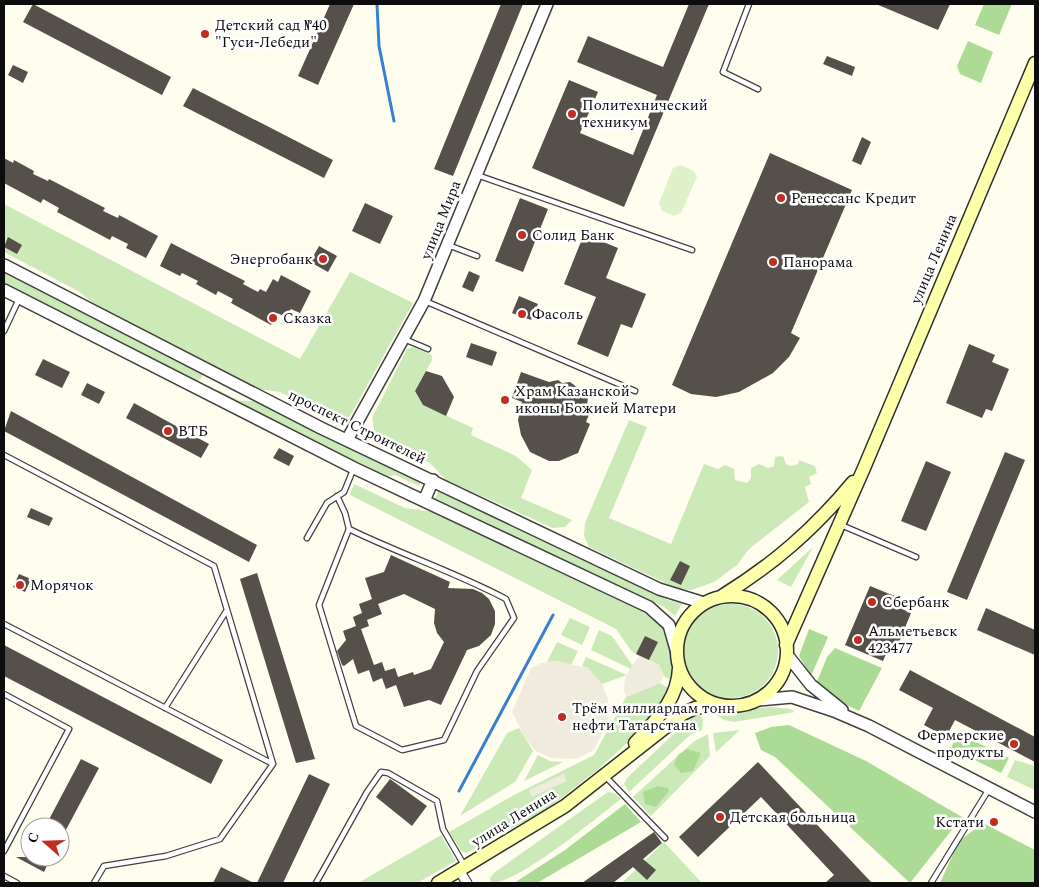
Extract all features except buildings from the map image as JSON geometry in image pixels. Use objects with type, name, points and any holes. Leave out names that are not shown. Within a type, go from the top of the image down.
[{"type":"main road","name":"улица Ленина","points":[[787,651],[1035,62]]},
{"type":"main road","name":"улица Ленина","points":[[720,596],[760,572],[822,519],[864,468]]},
{"type":"main road","points":[[736,595],[755,600],[769,609],[779,620],[787,651],[782,676],[771,691],[759,700],[742,706],[711,705],[694,708],[681,715],[605,776],[664,712],[678,682],[679,668],[676,653],[680,632],[690,615],[704,603],[720,596],[736,595]]},
{"type":"main road","points":[[679,668],[691,689],[704,699],[722,706]]},
{"type":"main road","name":"улица Ленина","points":[[438,883],[566,806],[605,776]]},
{"type":"street","name":"улица Мира","points":[[347,440],[424,301],[547,4]]},
{"type":"street","name":"проспект Строителей","points":[[4,265],[214,374],[347,440],[659,589],[704,603]]},
{"type":"street","points":[[4,290],[354,468],[649,607],[669,625],[676,653]]},
{"type":"street","points":[[204,392],[214,374]]},
{"type":"street","points":[[424,501],[433,480]]},
{"type":"street","points":[[787,651],[810,685],[836,706],[869,726],[1035,812]]},
{"type":"street","points":[[759,700],[792,697],[804,699],[869,726]]},
{"type":"street","points":[[462,869],[467,883]]},
{"type":"lane","points":[[749,4],[723,72],[758,89]]},
{"type":"lane","points":[[476,174],[692,250]]},
{"type":"lane","points":[[447,244],[477,256]]},
{"type":"lane","points":[[4,332],[19,298]]},
{"type":"lane","points":[[424,301],[635,390]]},
{"type":"lane","points":[[403,338],[428,349]]},
{"type":"lane","points":[[4,455],[214,566],[273,764]]},
{"type":"lane","points":[[307,538],[327,503],[344,492],[354,468]]},
{"type":"lane","points":[[337,496],[345,513],[348,529],[319,605],[356,726],[402,750],[444,740],[477,672],[514,618],[506,598],[480,585],[348,529]]},
{"type":"lane","points":[[839,525],[916,557]]},
{"type":"lane","points":[[165,708],[227,610]]},
{"type":"lane","points":[[4,624],[273,764]]},
{"type":"lane","points":[[4,694],[69,729],[4,852]]},
{"type":"lane","points":[[94,883],[104,866],[166,856],[220,839],[273,764]]},
{"type":"lane","points":[[316,883],[367,792],[381,772],[388,773],[437,800],[443,829],[462,869]]},
{"type":"lane","points":[[605,776],[665,838]]},
{"type":"lane","points":[[931,883],[989,788]]},
{"type":"lane","points":[[4,876],[17,883]]},
{"type":"green space","points":[[984,4],[1012,4],[999,35],[975,25]]},
{"type":"green space","points":[[968,41],[993,52],[981,83],[960,74],[957,66]]},
{"type":"green space","points":[[681,165],[694,171],[697,177],[681,213],[674,216],[662,211],[659,203],[673,168]]},
{"type":"green space","points":[[4,204],[300,359],[350,272],[413,303],[350,416],[343,421],[333,421],[280,392],[257,389],[103,311],[78,291],[4,252]]},
{"type":"green space","points":[[4,272],[203,375],[197,383],[4,283]]},
{"type":"green space","points":[[413,347],[432,355],[432,360],[415,391],[423,405],[473,428],[471,435],[516,456],[532,470],[521,498],[572,520],[565,527],[553,528],[446,480],[430,463],[376,440],[372,418],[407,349]]},
{"type":"green space","points":[[218,390],[240,401],[253,401],[421,482],[419,486],[395,475],[387,477],[216,394]]},
{"type":"green space","points":[[629,420],[647,427],[609,518],[671,544],[704,464],[718,469],[725,465],[734,469],[735,480],[747,483],[751,478],[751,468],[759,464],[768,468],[774,466],[775,457],[783,456],[786,464],[791,466],[798,464],[799,460],[815,466],[817,473],[809,477],[811,484],[805,487],[809,502],[749,549],[737,565],[714,582],[692,590],[678,589],[589,547],[584,536],[585,523]]},
{"type":"green space","points":[[354,484],[405,508],[434,512],[643,612],[666,632],[672,660],[671,680],[664,676],[659,665],[632,652],[616,629],[350,495]]},
{"type":"green space","points":[[439,490],[668,600],[682,604],[675,616],[664,607],[435,498]]},
{"type":"green space","points":[[813,547],[791,587],[777,580]]},
{"type":"green space","points":[[731,604],[749,608],[764,618],[774,633],[778,651],[774,669],[764,684],[749,694],[731,698],[713,694],[698,684],[688,669],[684,651],[688,633],[698,618],[713,608]]},
{"type":"green space","points":[[570,618],[590,627],[582,645],[561,635]]},
{"type":"green space","points":[[809,629],[828,637],[811,676],[799,656]]},
{"type":"green space","points":[[599,630],[612,636],[632,665],[631,669],[591,650]]},
{"type":"green space","points":[[557,642],[578,651],[571,665],[558,661],[547,662]]},
{"type":"green space","points":[[835,648],[882,668],[859,711],[829,696],[816,684],[827,657]]},
{"type":"green space","points":[[586,657],[627,675],[602,684],[588,668],[582,666]]},
{"type":"green space","points":[[660,683],[671,690],[663,705],[636,735],[596,771],[547,809],[467,853],[461,851],[449,832],[514,795],[594,755],[626,697]]},
{"type":"green space","points":[[772,707],[790,709],[795,712],[734,722],[724,720],[711,712],[726,712]]},
{"type":"green space","points":[[697,714],[703,719],[702,730],[690,735],[629,792],[624,784],[627,778]]},
{"type":"green space","points":[[789,725],[866,761],[962,817],[910,883],[775,757],[761,750],[755,733],[771,727]]},
{"type":"green space","points":[[519,728],[533,751],[515,782],[460,816],[507,733]]},
{"type":"green space","points":[[740,730],[716,752],[713,733]]},
{"type":"green space","points":[[958,733],[1009,758],[1001,773],[951,748]]},
{"type":"green space","points":[[708,734],[710,756],[651,816],[633,797],[693,742]]},
{"type":"green space","points":[[687,749],[701,753],[693,771],[681,773],[674,765],[678,755]]},
{"type":"green space","points":[[538,755],[550,761],[563,762],[524,781]]},
{"type":"green space","points":[[1015,760],[1035,766],[1035,790],[1007,777]]},
{"type":"green space","points":[[658,786],[668,788],[669,791],[656,807],[645,804],[643,792]]},
{"type":"green space","points":[[608,792],[614,793],[621,799],[557,848],[520,873],[491,883],[490,878],[495,872]]},
{"type":"green space","points":[[625,804],[641,822],[537,883],[514,883],[565,850]]},
{"type":"green space","points":[[983,823],[1035,850],[1035,883],[940,883],[959,841]]},
{"type":"green space","points":[[441,835],[456,861],[417,883],[358,883]]},
{"type":"green space","points":[[664,842],[702,883],[622,883]]},
{"type":"shaded area","points":[[640,656],[659,665],[664,676],[660,683],[626,697],[624,690],[625,679],[632,665]]},
{"type":"shaded area","points":[[558,661],[588,668],[602,684],[608,699],[608,721],[594,750],[576,759],[551,758],[536,751],[525,738],[512,712],[531,668],[541,663]]},
{"type":"shaded area","points":[[564,774],[567,781],[532,797],[529,790]]},
{"type":"waterway","points":[[377,4],[379,46],[394,121]]},
{"type":"waterway","points":[[459,791],[553,615]]},
{"type":"place","name":"Детский сад №40 \"Гуси-Лебеди\"","points":[[205,34]]},
{"type":"place","name":"Политехнический техникум","points":[[572,114]]},
{"type":"place","name":"Ренессанс Кредит","points":[[781,198]]},
{"type":"place","name":"Солид Банк","points":[[522,235]]},
{"type":"place","name":"Энергобанк","points":[[323,259]]},
{"type":"place","name":"Панорама","points":[[773,262]]},
{"type":"place","name":"Фасоль","points":[[522,314]]},
{"type":"place","name":"Сказка","points":[[273,318]]},
{"type":"place","name":"Храм Казанской иконы Божией Матери","points":[[505,400]]},
{"type":"place","name":"ВТБ","points":[[168,431]]},
{"type":"place","name":"Морячок","points":[[20,585]]},
{"type":"place","name":"Сбербанк","points":[[872,602]]},
{"type":"place","name":"Альметьевск 423477","points":[[858,640]]},
{"type":"place","name":"Трём миллиардам тонн нефти Татарстана","points":[[562,717]]},
{"type":"place","name":"Фермерские продукты","points":[[1014,744]]},
{"type":"place","name":"Детская больница","points":[[720,817]]},
{"type":"place","name":"Кстати","points":[[994,822]]}]
